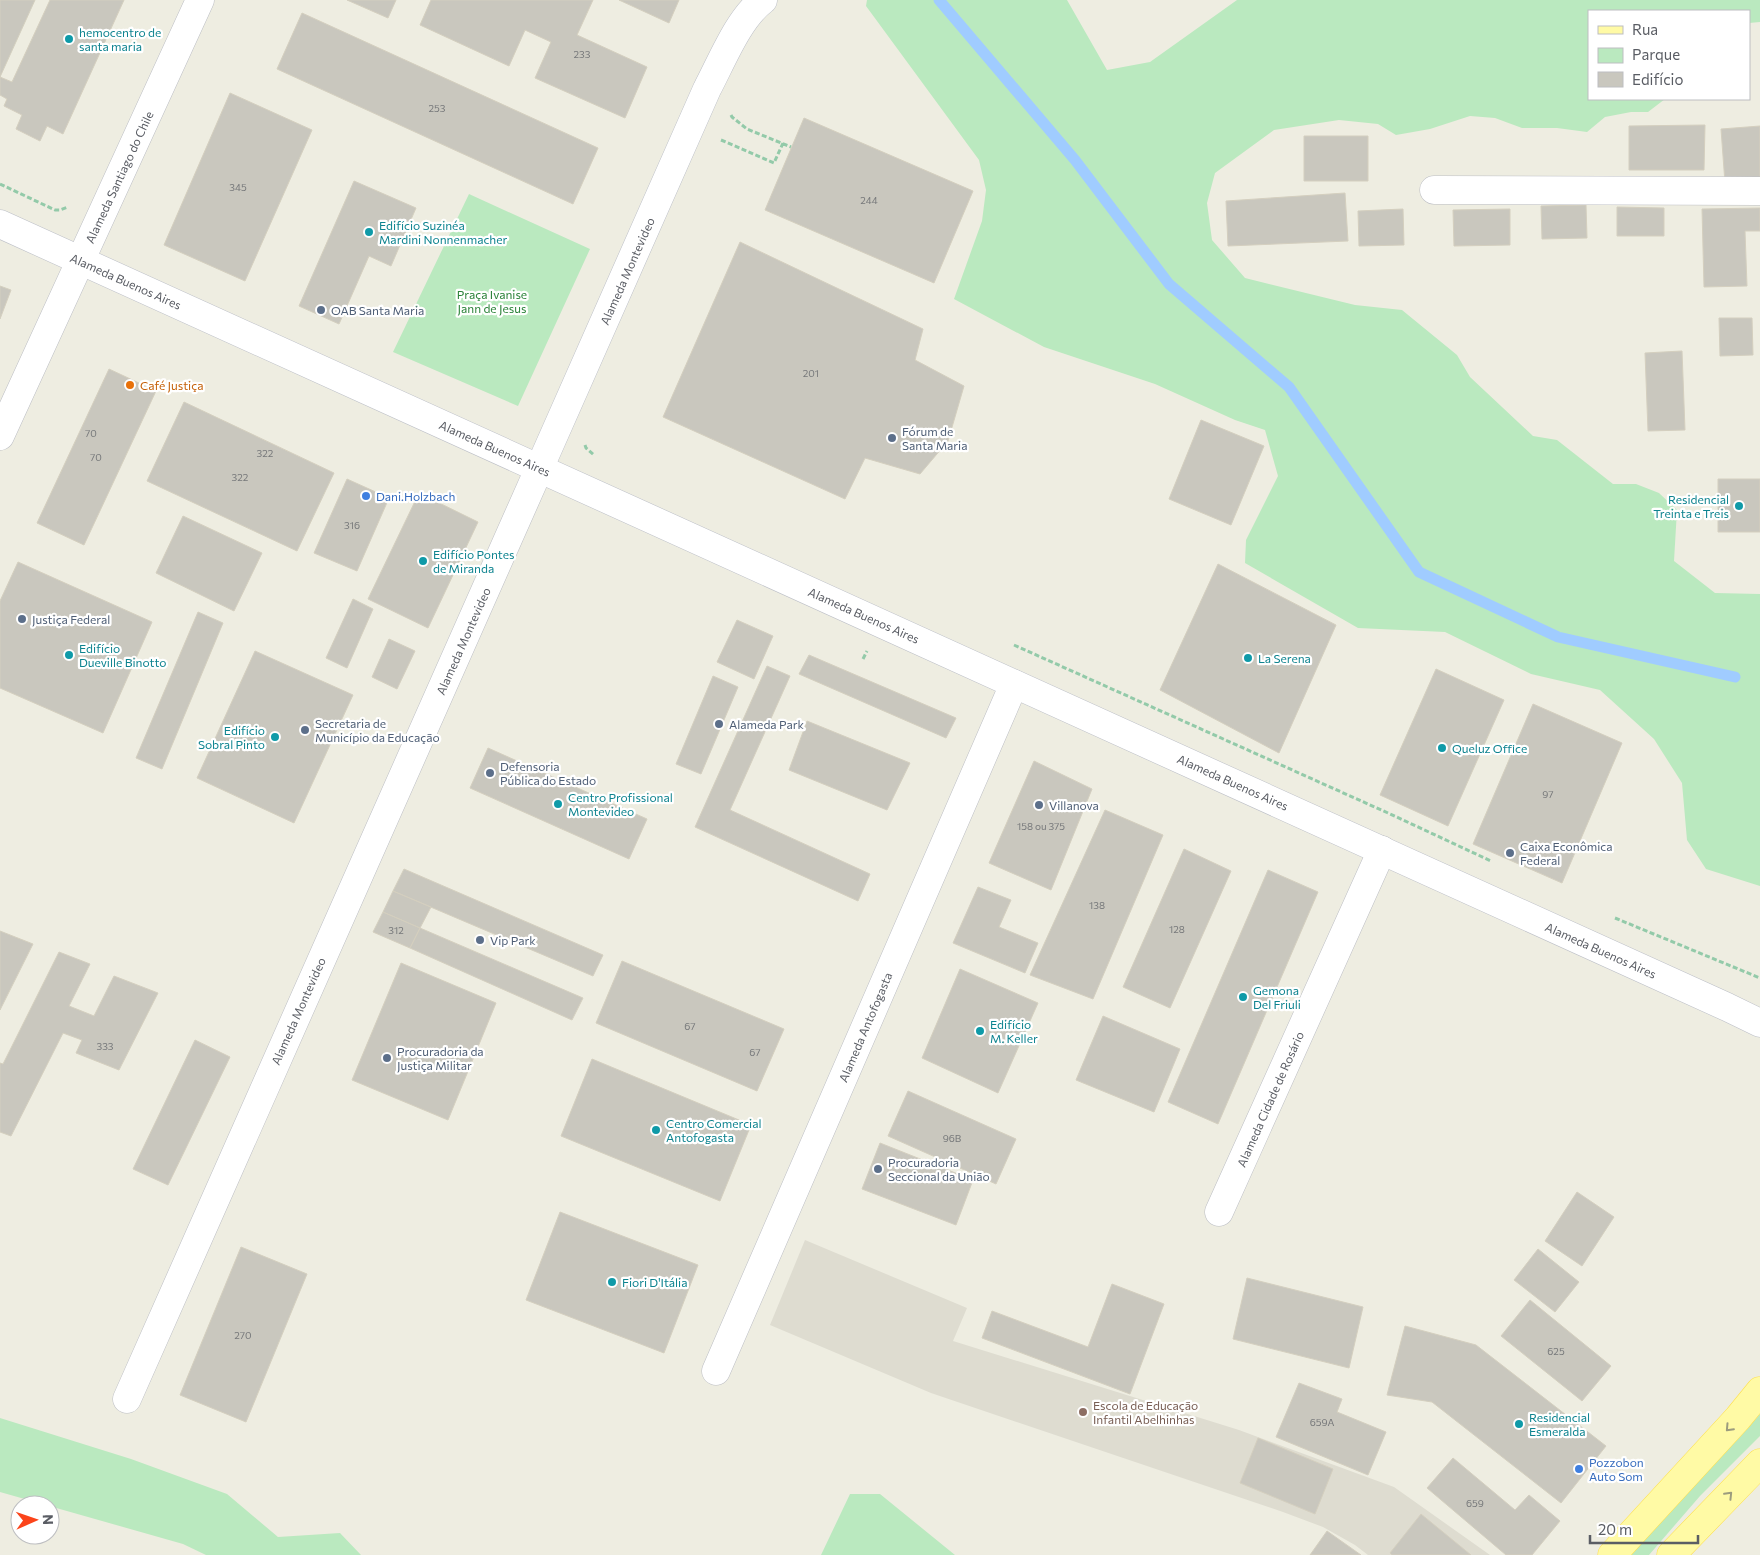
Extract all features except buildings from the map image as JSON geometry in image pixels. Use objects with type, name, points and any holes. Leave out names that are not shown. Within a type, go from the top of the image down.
[{"type":"main road","points":[[1612,1555],[1738,1418],[1760,1391]]},
{"type":"main road","points":[[1671,1555],[1760,1463]]},
{"type":"street","name":"Alameda Santiago do Chile","points":[[0,436],[200,0]]},
{"type":"street","name":"Alameda Montevideo","points":[[127,1399],[708,89],[736,33],[756,6],[763,0]]},
{"type":"street","points":[[1434,190],[1760,191]]},
{"type":"street","name":"Alameda Buenos Aires","points":[[0,224],[1760,1023]]},
{"type":"street","name":"Alameda Antofogasta","points":[[716,1371],[1014,684]]},
{"type":"street","name":"Alameda Cidade de Rosário","points":[[1219,1212],[1382,850]]},
{"type":"street","name":"Alameda Buenos Aires","points":[[1727,1007],[1760,1012]]},
{"type":"path","points":[[743,126],[791,147]]},
{"type":"path","points":[[714,137],[774,163],[783,143]]},
{"type":"path","points":[[0,184],[55,210],[66,209],[70,205]]},
{"type":"path","points":[[584,442],[591,454],[600,458]]},
{"type":"path","points":[[1011,644],[1495,863]]},
{"type":"path","points":[[1608,915],[1760,978]]},
{"type":"shaded area","name":"Escola de Educação Infantil Abelhinhas","points":[[805,1240],[967,1308],[953,1341],[1239,1430],[1394,1487],[1490,1555],[1368,1555],[1355,1545],[1323,1527],[931,1393],[770,1325]]},
{"type":"green space","points":[[867,0],[1067,0],[1107,70],[1150,62],[1237,0],[1760,0],[1760,22],[1750,23],[1750,10],[1588,10],[1588,100],[1664,100],[1648,112],[1631,112],[1605,117],[1587,132],[1557,128],[1522,128],[1495,118],[1470,116],[1430,129],[1396,135],[1378,124],[1339,120],[1274,130],[1215,173],[1207,203],[1212,240],[1245,278],[1355,305],[1402,310],[1457,355],[1470,377],[1533,436],[1557,440],[1613,484],[1636,484],[1659,493],[1677,510],[1674,561],[1715,593],[1760,594],[1760,886],[1706,869],[1687,840],[1682,783],[1654,739],[1600,690],[1531,674],[1445,632],[1358,628],[1245,563],[1246,540],[1278,476],[1265,430],[1235,420],[1155,384],[1044,347],[954,299],[982,221],[986,190],[979,160],[866,6]]},
{"type":"green space","name":"Praça Ivanise Jann de Jesus","points":[[469,194],[590,249],[518,406],[393,352]]},
{"type":"green space","points":[[1760,1414],[1760,1436],[1700,1496],[1649,1555],[1631,1555],[1692,1485]]},
{"type":"green space","points":[[0,1418],[131,1459],[227,1494],[278,1537],[340,1533],[361,1555],[206,1555],[183,1544],[60,1509],[60,1495],[11,1495],[0,1492]]},
{"type":"green space","points":[[850,1494],[880,1494],[955,1555],[821,1555]]},
{"type":"waterway","points":[[939,0],[1075,160],[1169,284],[1289,387],[1419,572],[1558,637],[1735,677]]},
{"type":"place","name":"hemocentro de santa maria","points":[[69,39]]},
{"type":"place","name":"Edifício Suzinéa Mardini Nonnenmacher","points":[[369,232]]},
{"type":"place","name":"OAB Santa Maria","points":[[321,310]]},
{"type":"place","name":"Café Justiça","points":[[130,385]]},
{"type":"place","name":"Fórum de Santa Maria","points":[[892,438]]},
{"type":"place","name":"Dani.Holzbach","points":[[366,496]]},
{"type":"place","name":"Residencial Treinta e Treis","points":[[1739,506]]},
{"type":"place","name":"Edifício Pontes de Miranda","points":[[423,561]]},
{"type":"place","name":"Justiça Federal","points":[[22,619]]},
{"type":"place","name":"Edifício Dueville Binotto","points":[[69,655]]},
{"type":"place","name":"La Serena","points":[[1248,658]]},
{"type":"place","name":"Alameda Park","points":[[719,724]]},
{"type":"place","name":"Secretaria de Município da Educação","points":[[305,730]]},
{"type":"place","name":"Edifício Sobral Pinto","points":[[275,737]]},
{"type":"place","name":"Queluz Office","points":[[1442,748]]},
{"type":"place","name":"Defensoria Pública do Estado","points":[[490,773]]},
{"type":"place","name":"Centro Profissional Montevideo","points":[[558,804]]},
{"type":"place","name":"Villanova","points":[[1039,805]]},
{"type":"place","name":"Caixa Econômica Federal","points":[[1510,853]]},
{"type":"place","name":"Vip Park","points":[[480,940]]},
{"type":"place","name":"Gemona Del Friuli","points":[[1243,997]]},
{"type":"place","name":"Edifício M. Keller","points":[[980,1031]]},
{"type":"place","name":"Procuradoria da Justiça Militar","points":[[387,1058]]},
{"type":"place","name":"Centro Comercial Antofogasta","points":[[656,1130]]},
{"type":"place","name":"Procuradoria Seccional da União","points":[[878,1169]]},
{"type":"place","name":"Fiori D'Itália","points":[[612,1282]]},
{"type":"place","name":"Escola de Educação Infantil Abelhinhas","points":[[1083,1412]]},
{"type":"place","name":"Residencial Esmeralda","points":[[1519,1424]]},
{"type":"place","name":"Pozzobon Auto Som","points":[[1579,1469]]}]
